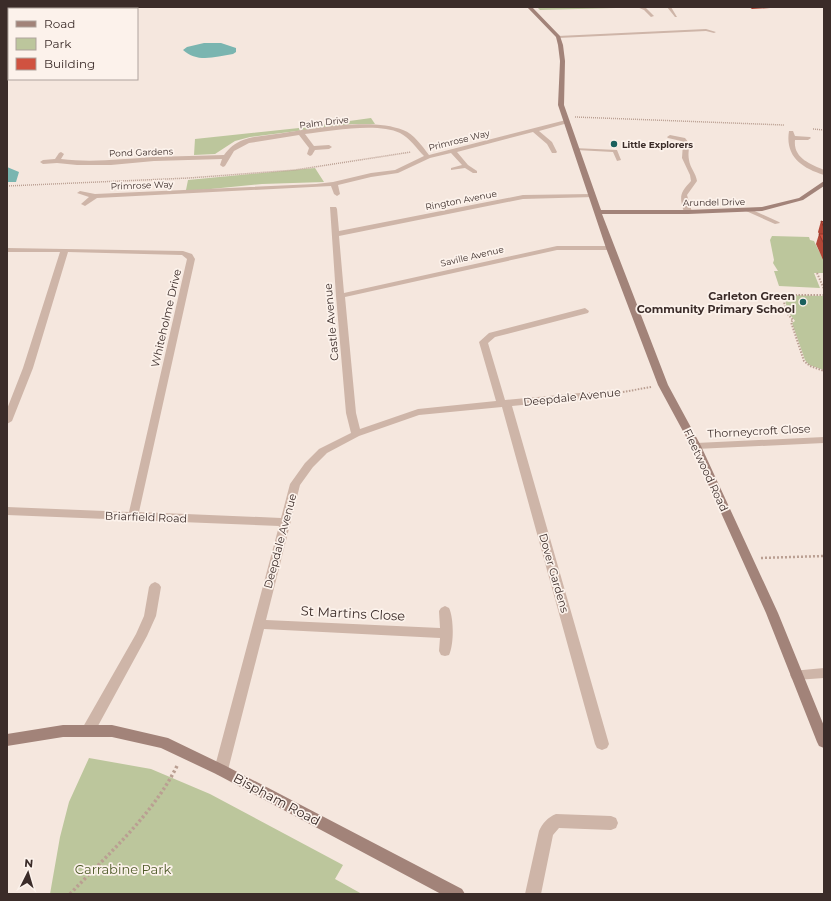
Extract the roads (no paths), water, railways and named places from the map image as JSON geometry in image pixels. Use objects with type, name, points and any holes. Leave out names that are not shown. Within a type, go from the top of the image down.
[{"type":"main road","points":[[529,7],[558,37]]},
{"type":"main road","name":"Fleetwood Road","points":[[558,37],[562,48],[563,61],[559,90],[566,120],[610,248],[664,385],[696,446],[773,616],[824,742]]},
{"type":"main road","name":"Arundel Drive","points":[[598,212],[688,212],[748,210],[780,206],[801,199],[824,183]]},
{"type":"main road","name":"Bispham Road","points":[[7,740],[62,731],[112,731],[163,742],[221,770],[457,894]]},
{"type":"street","name":"Primrose Way","points":[[80,194],[95,196],[334,184],[347,180],[396,172],[428,156],[534,130],[566,120]]},
{"type":"street","name":"Palm Drive","points":[[223,165],[226,157],[236,146],[248,141],[369,126],[384,127],[403,132],[428,156]]},
{"type":"street","points":[[534,130],[550,143],[554,152]]},
{"type":"street","points":[[301,134],[311,151],[329,147]]},
{"type":"street","points":[[808,138],[792,135],[792,146],[797,158],[824,173]]},
{"type":"street","points":[[670,137],[684,136],[686,143],[685,158],[694,181],[683,192],[682,198],[688,212]]},
{"type":"street","points":[[453,151],[466,166],[475,172]]},
{"type":"street","points":[[56,160],[61,154]]},
{"type":"street","name":"Pond Gardens","points":[[43,162],[56,160],[77,163],[111,163],[154,159],[181,160],[226,157]]},
{"type":"street","points":[[453,169],[466,166]]},
{"type":"street","points":[[334,184],[337,194]]},
{"type":"street","points":[[85,204],[95,196]]},
{"type":"street","name":"Rington Avenue","points":[[336,234],[523,197],[592,196]]},
{"type":"street","name":"Castle Avenue","points":[[333,209],[351,413],[356,434]]},
{"type":"street","name":"Saville Avenue","points":[[340,296],[557,248],[610,248]]},
{"type":"street","name":"Whiteholme Drive","points":[[7,250],[183,253],[189,256],[190,259],[134,517]]},
{"type":"street","points":[[7,421],[28,368],[65,250]]},
{"type":"street","name":"Dover Gardens","points":[[585,311],[492,335],[483,342],[503,403],[602,744]]},
{"type":"street","name":"Deepdale Avenue","points":[[221,770],[295,484],[309,465],[323,451],[356,434],[418,412],[612,394]]},
{"type":"street","name":"Thorneycroft Close","points":[[696,446],[824,440]]},
{"type":"street","name":"Briarfield Road","points":[[7,511],[284,522]]},
{"type":"street","points":[[88,731],[144,629],[150,616],[155,587]]},
{"type":"street","points":[[445,611],[447,633],[446,651]]},
{"type":"street","name":"St Martins Close","points":[[258,624],[447,633]]},
{"type":"street","points":[[796,675],[824,673]]},
{"type":"street","points":[[533,894],[546,831],[556,821],[611,823]]},
{"type":"lane","points":[[639,7],[645,9],[652,16]]},
{"type":"lane","points":[[669,7],[676,16]]},
{"type":"lane","points":[[558,37],[635,34],[661,31],[706,30],[714,32]]},
{"type":"lane","points":[[576,149],[615,151],[619,160]]},
{"type":"lane","points":[[748,210],[777,223]]},
{"type":"water","points":[[204,43],[221,43],[236,48],[236,52],[233,54],[200,58],[194,57],[183,50],[187,47]]},
{"type":"water","points":[[7,167],[19,172],[16,182],[7,182]]},
{"type":"place","name":"Little Explorers","points":[[614,144]]},
{"type":"place","name":"Carleton Green Community Primary School","points":[[803,302]]},
{"type":"park label","name":"Carrabine Park","points":[[123,869]]}]
